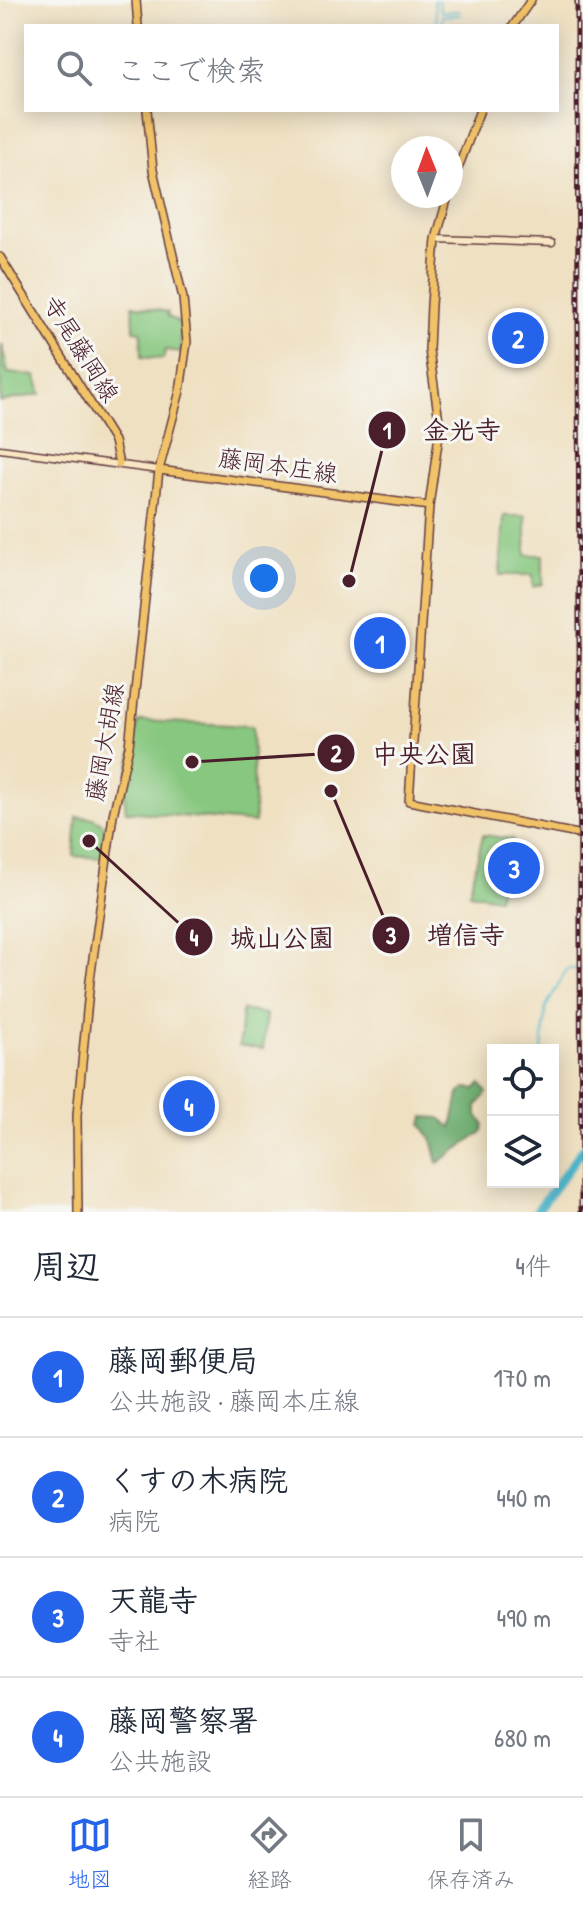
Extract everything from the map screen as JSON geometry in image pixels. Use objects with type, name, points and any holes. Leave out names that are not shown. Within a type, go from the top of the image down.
[{"type":"main road","points":[[136,0],[138,24]]},
{"type":"main road","points":[[514,24],[531,0]]},
{"type":"main road","points":[[0,449],[159,470],[180,391],[187,342],[183,298],[153,170],[147,112]]},
{"type":"main road","points":[[463,155],[479,112]]},
{"type":"main road","points":[[445,208],[436,239],[429,350],[440,428],[429,506],[409,801],[583,835]]},
{"type":"main road","points":[[436,239],[552,243]]},
{"type":"main road","name":"寺尾藤岡線","points":[[0,257],[114,441],[119,464]]},
{"type":"main road","name":"藤岡本庄線","points":[[159,470],[429,506]]},
{"type":"main road","name":"藤岡大胡線","points":[[78,1212],[76,1124],[84,1032],[113,815],[129,746],[159,470]]},
{"type":"green space","points":[[133,305],[168,312],[167,316],[180,323],[181,352],[166,350],[163,359],[142,357],[141,331],[134,330]]},
{"type":"green space","points":[[2,344],[8,373],[36,376],[41,394],[0,402]]},
{"type":"green space","points":[[504,516],[526,516],[526,555],[543,555],[543,584],[533,587],[533,575],[500,575]]},
{"type":"green space","points":[[138,723],[252,726],[255,823],[126,811],[124,793]]},
{"type":"green space","points":[[77,817],[93,818],[105,825],[101,858],[74,856]]},
{"type":"green space","points":[[483,835],[513,839],[498,898],[469,893]]},
{"type":"green space","points":[[242,1010],[266,1014],[263,1049],[239,1046]]},
{"type":"green space","points":[[481,1084],[487,1093],[477,1106],[477,1115],[484,1124],[482,1132],[438,1163],[432,1139],[422,1125],[424,1117],[440,1118],[452,1128],[459,1094],[465,1088],[475,1089]]},
{"type":"waterway","points":[[434,0],[437,24]]},
{"type":"waterway","points":[[438,0],[441,12],[460,11]]},
{"type":"waterway","points":[[442,24],[442,16],[460,15]]},
{"type":"waterway","points":[[543,1044],[546,1007],[567,969],[578,969]]},
{"type":"waterway","points":[[536,1212],[583,1149]]},
{"type":"railway","points":[[577,0],[577,46]]},
{"type":"railway","points":[[577,36],[581,1212]]},
{"type":"place","name":"くすの木病院","points":[[518,338]]},
{"type":"place","name":"金光寺","points":[[349,581]]},
{"type":"place","name":"藤岡郵便局","points":[[380,643]]},
{"type":"place","name":"中央公園","points":[[192,762]]},
{"type":"place","name":"増信寺","points":[[331,791]]},
{"type":"place","name":"城山公園","points":[[89,841]]},
{"type":"place","name":"天龍寺","points":[[514,868]]},
{"type":"place","name":"藤岡警察署","points":[[189,1106]]}]
